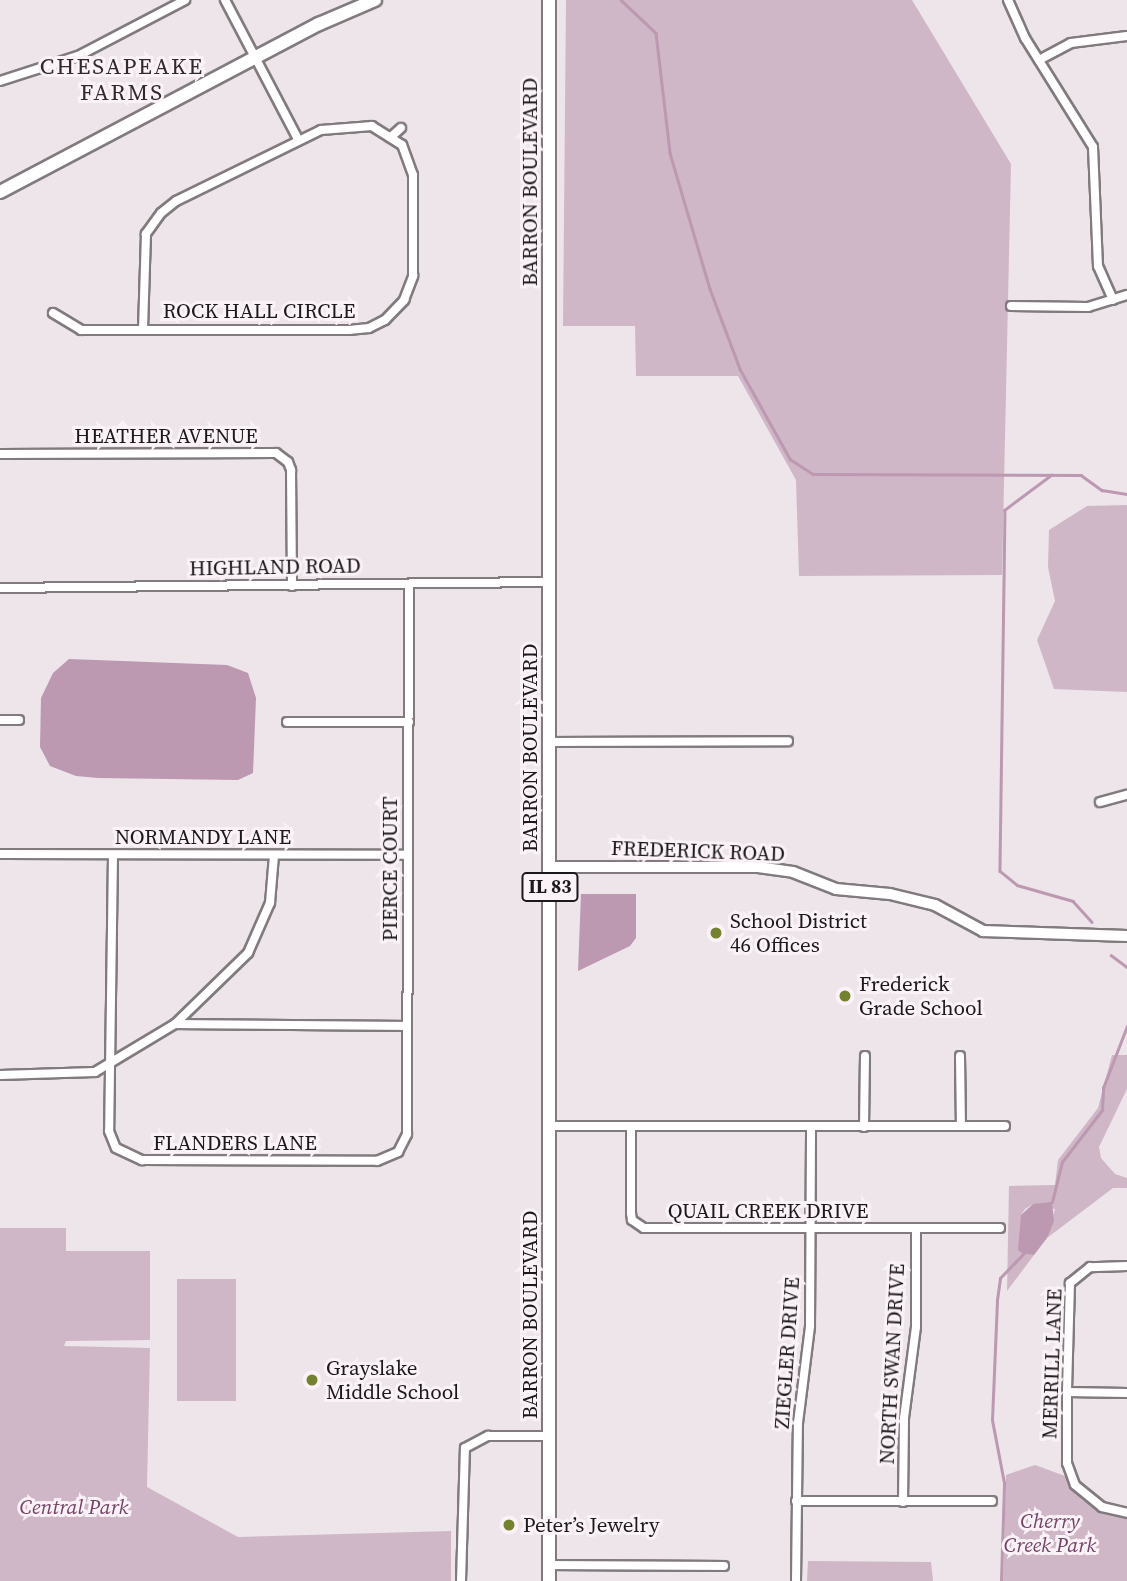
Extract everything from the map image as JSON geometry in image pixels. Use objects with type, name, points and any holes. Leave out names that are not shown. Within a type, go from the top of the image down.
[{"type":"main road","points":[[0,192],[255,59],[375,0]]},
{"type":"main road","name":"BARRON BOULEVARD","points":[[549,0],[550,1581]]},
{"type":"street","points":[[0,81],[67,61],[186,0]]},
{"type":"street","points":[[225,0],[299,139]]},
{"type":"street","points":[[1008,0],[1039,60],[1093,147],[1098,266],[1113,300]]},
{"type":"street","points":[[1039,60],[1072,43],[1127,36]]},
{"type":"street","name":"ROCK HALL CIRCLE","points":[[357,125],[372,126],[392,136],[408,155],[413,175],[413,276],[397,315],[369,328],[349,330],[143,330],[143,248],[154,221],[176,201],[299,139],[321,130],[357,125]]},
{"type":"street","points":[[392,136],[401,128]]},
{"type":"street","points":[[1011,306],[1072,308],[1127,295]]},
{"type":"street","points":[[52,313],[81,330],[143,330]]},
{"type":"street","name":"HEATHER AVENUE","points":[[0,454],[276,453],[288,462],[291,470],[292,586]]},
{"type":"street","name":"HIGHLAND ROAD","points":[[0,588],[550,583]]},
{"type":"street","name":"PIERCE COURT","points":[[398,1152],[407,1134],[409,584]]},
{"type":"street","points":[[0,720],[19,720]]},
{"type":"street","points":[[287,722],[409,722]]},
{"type":"street","points":[[550,742],[788,741]]},
{"type":"street","points":[[1100,802],[1127,795]]},
{"type":"street","name":"NORMANDY LANE","points":[[0,854],[407,855]]},
{"type":"street","name":"FLANDERS LANE","points":[[113,855],[113,1064],[110,1131],[116,1148],[130,1158],[377,1161],[398,1152]]},
{"type":"street","points":[[0,1076],[71,1076],[113,1064],[175,1024],[235,970],[261,931],[270,903],[274,855]]},
{"type":"street","name":"FREDERICK ROAD","points":[[550,867],[758,867],[793,872],[836,889],[890,894],[934,905],[983,931],[1127,936]]},
{"type":"street","points":[[175,1024],[407,1026]]},
{"type":"street","points":[[864,1127],[865,1056]]},
{"type":"street","points":[[960,1056],[961,1126]]},
{"type":"street","points":[[549,1126],[1005,1126]]},
{"type":"street","name":"QUAIL CREEK DRIVE","points":[[631,1127],[631,1213],[636,1224],[1000,1228]]},
{"type":"street","name":"ZIEGLER DRIVE","points":[[796,1581],[799,1423],[810,1325],[811,1127]]},
{"type":"street","name":"NORTH SWAN DRIVE","points":[[903,1502],[904,1418],[916,1327],[916,1229]]},
{"type":"street","name":"MERRILL LANE","points":[[1127,1266],[1090,1267],[1070,1283],[1067,1392],[1067,1463],[1075,1485],[1091,1501],[1127,1513]]},
{"type":"street","points":[[1067,1392],[1127,1393]]},
{"type":"street","points":[[461,1581],[465,1448],[488,1436],[549,1436]]},
{"type":"street","points":[[796,1501],[992,1501]]},
{"type":"street","points":[[549,1565],[724,1566]]},
{"type":"green space","points":[[566,0],[912,0],[1011,164],[1002,575],[799,576],[796,480],[738,376],[636,376],[635,326],[563,326]]},
{"type":"green space","points":[[1127,505],[1127,692],[1054,689],[1037,640],[1055,601],[1048,567],[1049,530],[1087,506]]},
{"type":"green space","points":[[1112,1055],[1127,1055],[1127,1089],[1099,1147],[1101,1158],[1115,1174],[1127,1178],[1127,1188],[1113,1188],[1047,1238],[1055,1209],[1033,1204],[1025,1209],[1021,1215],[1024,1254],[1034,1255],[1007,1291],[1009,1186],[1055,1185],[1058,1160],[1098,1108]]},
{"type":"green space","name":"Central Park","points":[[0,1228],[66,1228],[66,1251],[150,1251],[150,1340],[66,1341],[64,1346],[150,1348],[147,1487],[238,1537],[451,1531],[451,1581],[0,1581]]},
{"type":"green space","points":[[177,1279],[236,1279],[236,1401],[177,1401]]},
{"type":"green space","name":"Cherry Creek Park","points":[[1035,1465],[1065,1476],[1082,1500],[1114,1516],[1127,1516],[1127,1581],[1003,1581],[1006,1475]]},
{"type":"green space","points":[[808,1561],[931,1562],[933,1581],[807,1581]]},
{"type":"shaded area","points":[[69,659],[227,665],[248,673],[256,698],[253,773],[238,780],[98,778],[76,776],[50,766],[40,747],[41,698],[53,673]]},
{"type":"shaded area","points":[[581,894],[636,894],[636,938],[630,946],[578,971]]},
{"type":"shaded area","points":[[1052,1202],[1054,1221],[1047,1238],[1034,1255],[1023,1254],[1018,1250],[1021,1215],[1033,1204]]},
{"type":"waterway","points":[[621,0],[656,33],[670,153],[710,289],[740,369],[790,459],[813,474],[1081,475],[1102,490],[1127,494]]},
{"type":"waterway","points":[[1052,475],[1005,510],[1000,871],[1017,885],[1073,901],[1092,922]]},
{"type":"waterway","points":[[1111,955],[1127,967]]},
{"type":"waterway","points":[[1052,1202],[1062,1162],[1102,1110],[1103,1088],[1127,1026]]},
{"type":"waterway","points":[[1001,1581],[1004,1483],[992,1420],[997,1300],[1000,1278],[1023,1254]]},
{"type":"place","name":"School District 46 Offices","points":[[716,933]]},
{"type":"place","name":"Frederick Grade School","points":[[845,996]]},
{"type":"place","name":"Grayslake Middle School","points":[[312,1380]]},
{"type":"place","name":"Peter’s Jewelry","points":[[509,1525]]},
{"type":"district","name":"CHESAPEAKE FARMS","points":[[122,79]]}]
